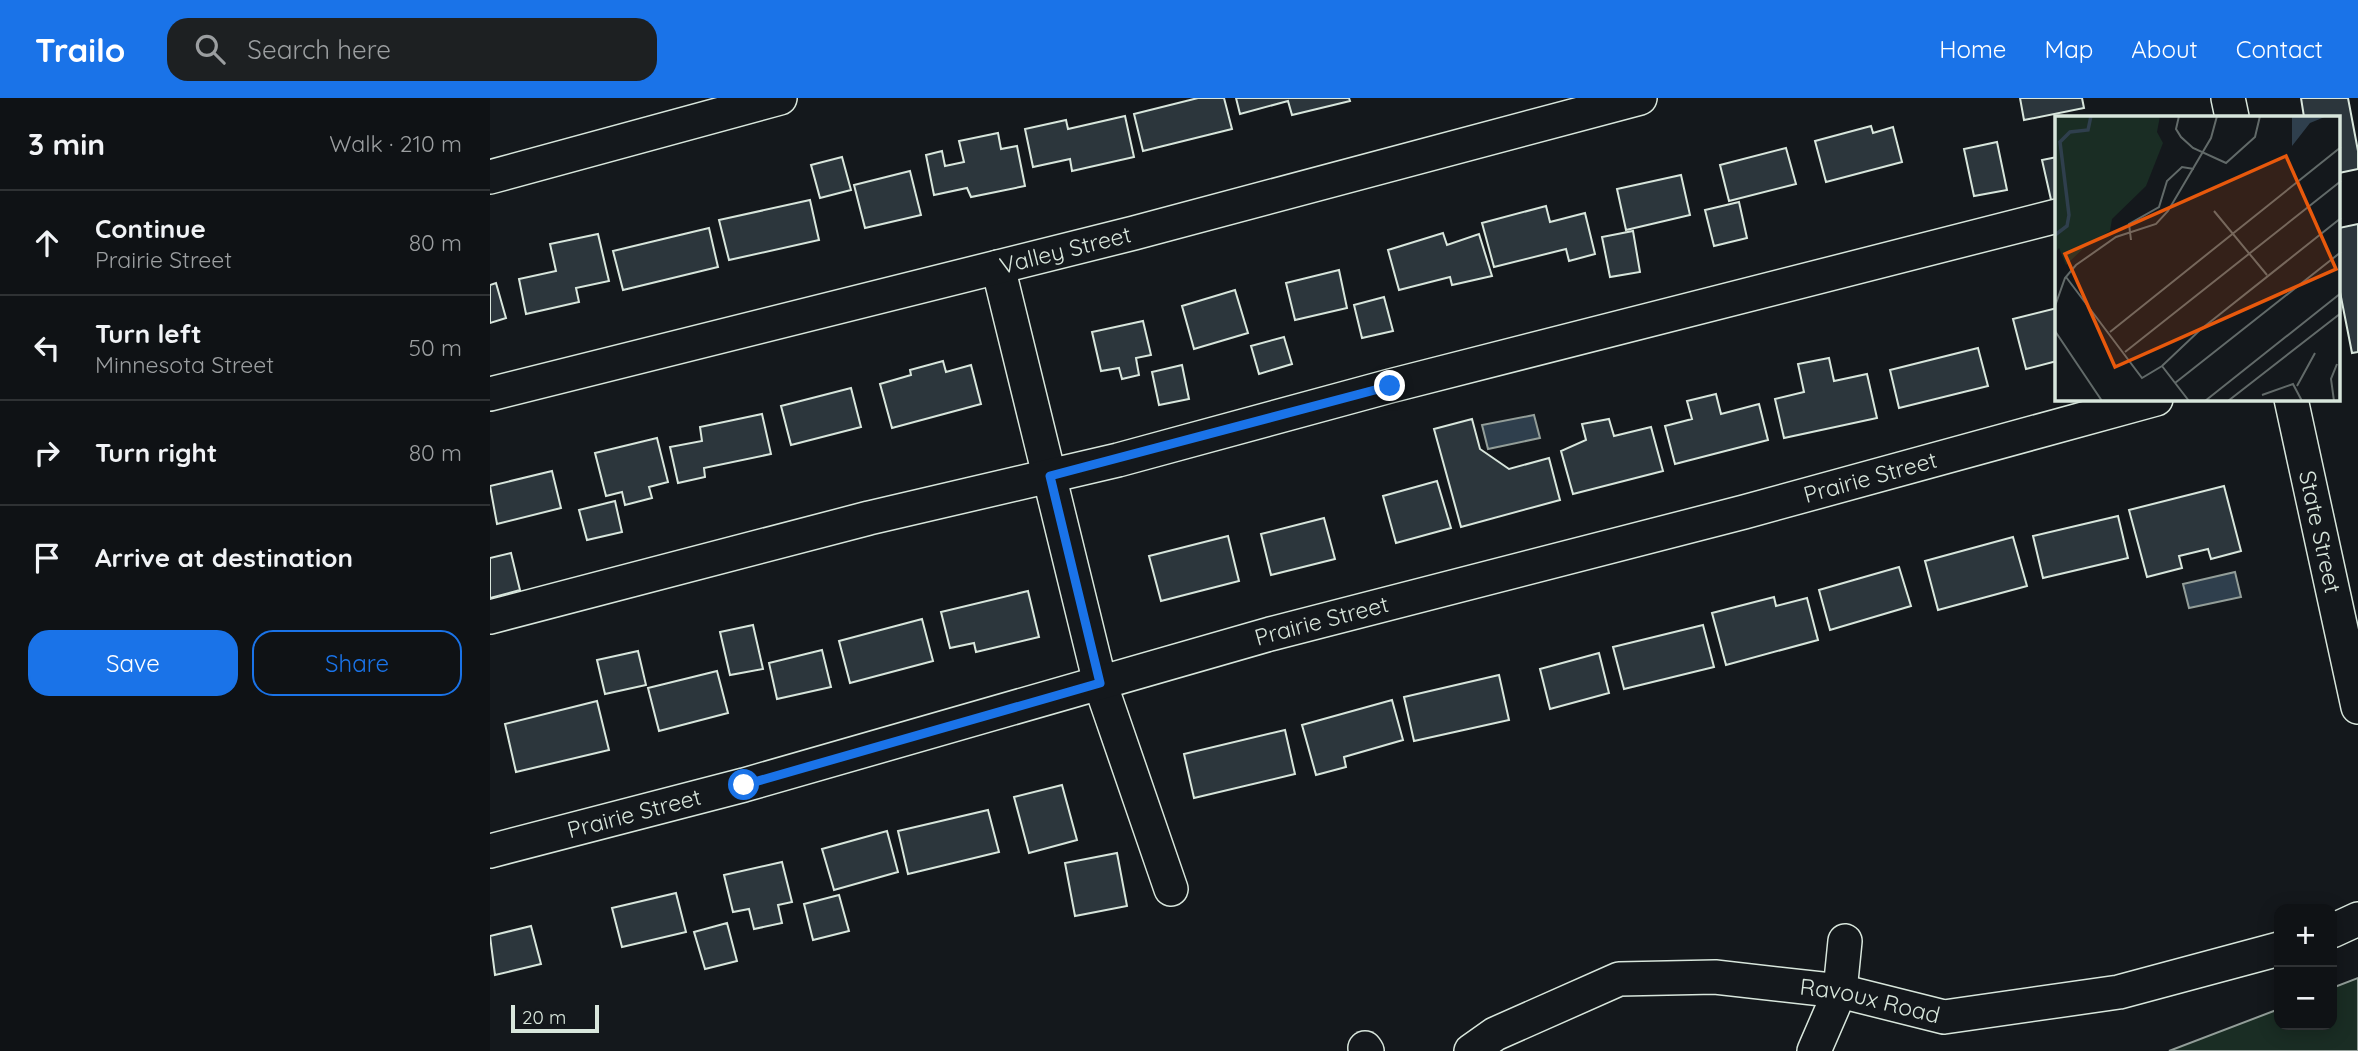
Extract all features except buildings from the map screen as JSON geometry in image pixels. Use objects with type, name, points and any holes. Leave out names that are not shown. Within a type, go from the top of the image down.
[{"type":"street","points":[[490,177],[780,98]]},
{"type":"street","name":"Valley Street","points":[[490,394],[998,267],[1640,98]]},
{"type":"street","points":[[2228,98],[2232,116]]},
{"type":"street","points":[[490,617],[869,518],[1050,476],[1417,379],[2055,217]]},
{"type":"street","points":[[998,267],[1100,683],[1171,889]]},
{"type":"street","name":"Prairie Street","points":[[490,851],[744,785],[1269,634],[1731,516],[2149,401]]},
{"type":"street","name":"State Street","points":[[2291,401],[2358,707]]},
{"type":"street","points":[[2337,929],[2358,919]]},
{"type":"street","points":[[1814,1051],[1840,991],[1845,941]]},
{"type":"street","name":"Ravoux Road","points":[[1471,1051],[1495,1034],[1619,979],[1715,976],[1840,991],[1944,1017],[2119,992],[2274,950]]},
{"type":"green space","points":[[2358,978],[2358,1051],[2169,1051],[2274,1011],[2274,1030],[2337,1030],[2337,986]]},
{"type":"water","points":[[1534,415],[1540,438],[1488,449],[1482,425]]},
{"type":"water","points":[[2235,572],[2241,597],[2189,608],[2183,584]]},
{"type":"route","points":[[744,785],[1100,683],[1050,476],[1390,386]]}]
